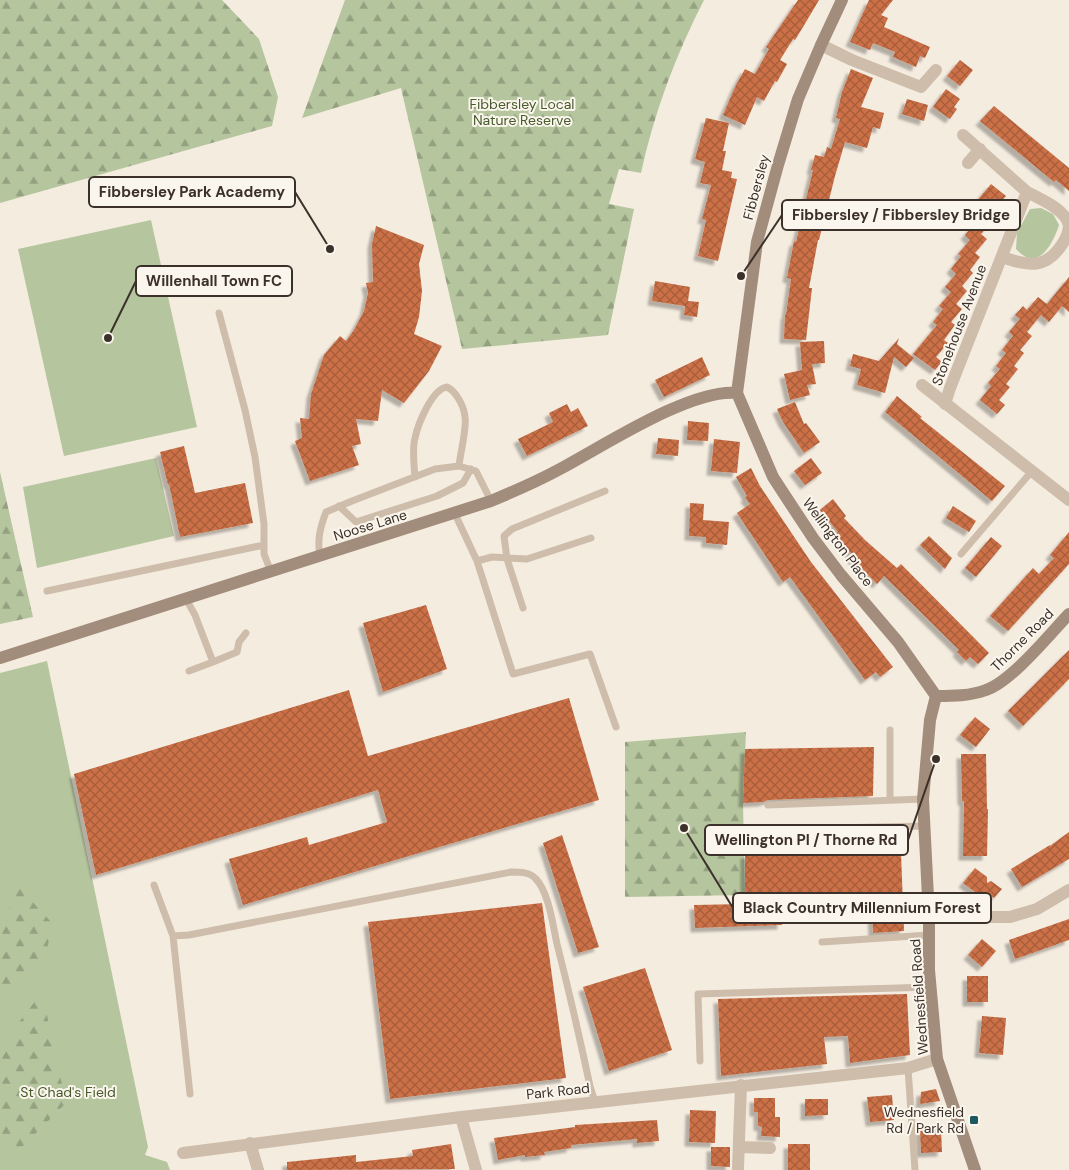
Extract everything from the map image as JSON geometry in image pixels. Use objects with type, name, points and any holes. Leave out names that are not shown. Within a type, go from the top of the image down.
[{"type":"main road","name":"Fibbersley","points":[[737,393],[757,242],[798,99],[841,1]]},
{"type":"main road","name":"Noose Lane","points":[[0,658],[455,514],[538,481],[647,421],[685,404],[717,394],[737,393]]},
{"type":"main road","name":"Wellington Place","points":[[737,393],[773,477],[786,497],[813,538],[841,575],[898,642],[936,696]]},
{"type":"main road","name":"Thorne Road","points":[[936,696],[975,694],[988,690],[1000,683],[1069,614]]},
{"type":"main road","name":"Wednesfield Road","points":[[936,696],[930,720],[923,799],[931,987],[937,1059],[975,1170]]},
{"type":"street","points":[[821,45],[852,60],[922,87],[936,70]]},
{"type":"street","name":"Stonehouse Avenue","points":[[963,135],[1027,192],[1053,207],[1068,224],[1066,238],[1048,261],[1040,264],[1015,261],[1002,257]]},
{"type":"street","points":[[968,163],[980,149]]},
{"type":"street","name":"Stonehouse Avenue","points":[[945,404],[1027,192]]},
{"type":"street","name":"Stonehouse Avenue","points":[[922,385],[1069,500]]},
{"type":"street","points":[[929,917],[1010,917],[1037,909],[1069,890]]},
{"type":"street","name":"Park Road","points":[[183,1153],[461,1117],[908,1068],[937,1059]]},
{"type":"street","points":[[738,1168],[740,1085]]},
{"type":"street","points":[[461,1117],[476,1170]]},
{"type":"street","points":[[250,1143],[258,1170]]},
{"type":"street","points":[[739,1147],[770,1148]]},
{"type":"lane","points":[[219,313],[245,410],[255,457],[264,524],[264,554],[271,572]]},
{"type":"lane","points":[[415,477],[415,439],[419,426],[433,399],[443,387],[452,389],[460,400],[466,418],[459,466]]},
{"type":"lane","points":[[320,556],[318,544],[319,530],[326,512],[435,469],[459,466],[476,471],[491,501]]},
{"type":"lane","points":[[340,506],[356,522],[437,496],[463,483],[471,469]]},
{"type":"lane","points":[[961,554],[1032,472]]},
{"type":"lane","points":[[524,608],[507,559],[504,536],[512,529],[605,491]]},
{"type":"lane","points":[[455,514],[477,561],[513,674],[590,654],[616,727]]},
{"type":"lane","points":[[477,561],[492,557],[527,559],[591,538]]},
{"type":"lane","points":[[48,591],[264,545]]},
{"type":"lane","points":[[186,599],[195,615],[213,662]]},
{"type":"lane","points":[[189,671],[237,652],[239,642],[246,633]]},
{"type":"lane","points":[[890,730],[890,800]]},
{"type":"lane","points":[[768,805],[923,799]]},
{"type":"lane","points":[[786,829],[924,826]]},
{"type":"lane","points":[[173,936],[189,935],[511,872],[523,872],[535,877],[541,886],[547,902],[568,982],[594,1102]]},
{"type":"lane","points":[[154,885],[173,936],[190,1094]]},
{"type":"lane","points":[[822,942],[929,935]]},
{"type":"lane","points":[[700,1061],[698,994],[931,987]]},
{"type":"lane","points":[[908,1068],[915,1170]]},
{"type":"green space","points":[[0,0],[222,0],[259,39],[278,97],[272,126],[0,203]]},
{"type":"green space","name":"Fibbersley Local Nature Reserve","points":[[345,0],[704,0],[684,41],[667,84],[652,128],[641,173],[619,169],[609,204],[634,209],[608,335],[462,349],[401,88],[302,118]]},
{"type":"green space","points":[[1041,208],[1053,214],[1059,225],[1055,237],[1043,254],[1038,257],[1026,257],[1016,249],[1017,233],[1030,209]]},
{"type":"green space","points":[[151,220],[197,427],[64,456],[18,249]]},
{"type":"green space","points":[[156,458],[174,536],[37,568],[23,487]]},
{"type":"green space","points":[[0,472],[33,617],[0,624]]},
{"type":"green space","name":"St Chad's Field","points":[[47,661],[148,1147],[145,1155],[167,1162],[170,1170],[0,1170],[0,673]]},
{"type":"green space","points":[[746,732],[743,803],[745,895],[625,897],[625,742]]},
{"type":"green space","points":[[18,886],[52,923],[47,950],[0,995],[0,935]]},
{"type":"green space","points":[[42,992],[66,1103],[16,1153],[0,1149],[0,1047]]},
{"type":"building","points":[[798,0],[819,0],[795,40],[793,39],[780,60],[787,64],[777,82],[775,81],[764,101],[757,97],[745,125],[723,115],[745,69],[755,74],[769,49],[766,47]]},
{"type":"building","points":[[869,0],[893,0],[881,15],[888,18],[884,27],[930,47],[925,58],[920,56],[916,67],[893,57],[895,52],[873,43],[870,50],[850,42]]},
{"type":"building","points":[[960,60],[973,70],[960,86],[947,76]]},
{"type":"building","points":[[851,69],[873,78],[861,107],[884,113],[880,129],[873,127],[867,148],[845,142],[818,240],[809,288],[812,288],[806,340],[784,339],[785,315],[791,279],[787,278],[794,241],[796,242],[813,170],[811,170],[815,155],[824,157],[827,147],[831,149],[840,119],[836,118],[842,92]]},
{"type":"building","points":[[946,89],[960,99],[954,107],[957,109],[950,119],[933,107]]},
{"type":"building","points":[[907,99],[928,105],[924,121],[902,114]]},
{"type":"building","points":[[994,106],[1069,168],[1069,191],[1056,180],[1054,182],[980,121]]},
{"type":"building","points":[[706,118],[729,123],[723,151],[726,151],[722,170],[732,172],[731,178],[737,179],[718,261],[698,256],[706,220],[702,219],[711,185],[700,183],[705,162],[695,159]]},
{"type":"building","points":[[991,184],[1006,196],[987,218],[992,222],[981,234],[987,239],[975,253],[980,257],[970,270],[973,273],[962,286],[967,291],[956,304],[962,309],[951,322],[955,325],[944,340],[948,343],[936,357],[942,362],[935,370],[913,354],[937,325],[933,322],[943,309],[939,306],[951,292],[945,287],[956,274],[951,269],[961,256],[958,254],[970,240],[965,235],[975,223],[969,219],[980,206],[976,202]]},
{"type":"building","points":[[376,226],[424,245],[419,264],[422,291],[419,317],[414,334],[442,346],[429,371],[404,403],[382,390],[378,421],[356,419],[361,444],[352,446],[359,465],[310,481],[295,441],[302,438],[300,418],[309,419],[311,394],[324,355],[340,336],[346,341],[364,311],[368,293],[366,283],[373,282],[372,244]]},
{"type":"building","points":[[1069,277],[1069,312],[1062,306],[1049,322],[1041,315],[1027,332],[1032,336],[1020,350],[1024,353],[1014,366],[1018,369],[1006,384],[1010,387],[999,400],[1005,405],[997,414],[980,400],[991,386],[988,383],[1000,369],[996,366],[1006,353],[1002,350],[1013,336],[1009,332],[1020,319],[1015,315],[1023,306],[1027,310],[1038,297],[1047,304]]},
{"type":"building","points":[[655,281],[690,287],[688,301],[699,302],[697,317],[684,315],[685,306],[652,301]]},
{"type":"building","points":[[899,338],[897,344],[914,358],[906,367],[894,357],[885,393],[857,385],[861,369],[850,366],[853,354],[879,361]]},
{"type":"building","points":[[824,341],[825,363],[812,364],[816,384],[807,385],[810,395],[790,400],[784,374],[802,370],[800,342]]},
{"type":"building","points":[[702,357],[710,375],[664,397],[655,380]]},
{"type":"building","points":[[897,396],[922,417],[920,418],[1005,486],[992,501],[885,412]]},
{"type":"building","points":[[795,402],[804,424],[806,423],[820,442],[804,453],[783,422],[777,409]]},
{"type":"building","points":[[567,404],[571,412],[578,408],[588,426],[527,456],[518,439],[553,422],[549,413]]},
{"type":"building","points":[[688,421],[709,423],[708,441],[687,440]]},
{"type":"building","points":[[658,438],[679,440],[678,456],[656,454]]},
{"type":"building","points":[[714,439],[740,442],[737,473],[711,471]]},
{"type":"building","points":[[184,446],[195,493],[245,483],[253,523],[180,537],[160,452]]},
{"type":"building","points":[[811,458],[822,473],[805,485],[794,471]]},
{"type":"building","points":[[751,468],[760,486],[811,562],[893,667],[880,677],[876,672],[865,680],[790,577],[783,582],[737,513],[750,504],[745,498],[747,496],[736,477]]},
{"type":"building","points":[[833,499],[846,516],[844,518],[865,540],[897,568],[901,564],[989,653],[978,664],[970,657],[966,661],[957,652],[959,650],[884,576],[877,584],[850,556],[852,554],[834,536],[838,532],[820,510]]},
{"type":"building","points":[[690,503],[704,504],[703,520],[729,522],[727,545],[706,543],[706,537],[689,536]]},
{"type":"building","points":[[953,506],[976,521],[969,532],[946,518]]},
{"type":"building","points":[[1069,532],[1069,564],[1008,631],[990,616],[1033,568],[1039,574],[1054,558],[1050,555]]},
{"type":"building","points":[[929,536],[952,558],[945,569],[920,545]]},
{"type":"building","points":[[991,537],[1002,546],[976,577],[965,568]]},
{"type":"building","points":[[426,605],[447,669],[383,692],[363,623]]},
{"type":"building","points":[[1069,650],[1069,679],[1023,726],[1008,711]]},
{"type":"building","points":[[349,690],[368,756],[569,698],[599,800],[243,905],[229,859],[307,837],[309,845],[387,822],[378,790],[96,875],[74,774]]},
{"type":"building","points":[[975,717],[990,729],[976,747],[960,735]]},
{"type":"building","points":[[874,747],[873,796],[768,800],[743,803],[745,749]]},
{"type":"building","points":[[961,754],[986,754],[987,856],[963,856],[964,801],[962,801]]},
{"type":"building","points":[[1069,832],[1069,859],[1022,887],[1011,869],[1050,846]]},
{"type":"building","points":[[562,835],[599,947],[578,953],[543,843]]},
{"type":"building","points":[[901,853],[904,931],[873,933],[872,909],[812,910],[812,895],[780,895],[782,925],[695,928],[694,905],[745,904],[745,854]]},
{"type":"building","points":[[975,868],[987,877],[987,883],[991,881],[1002,889],[994,898],[987,892],[987,901],[963,883]]},
{"type":"building","points":[[542,903],[566,1078],[390,1099],[368,922]]},
{"type":"building","points":[[1069,919],[1069,940],[1015,959],[1009,940]]},
{"type":"building","points":[[982,939],[996,951],[982,967],[968,955]]},
{"type":"building","points":[[645,968],[672,1050],[609,1071],[583,987]]},
{"type":"building","points":[[967,976],[988,976],[988,1002],[967,1002]]},
{"type":"building","points":[[907,994],[910,1055],[850,1063],[848,1036],[824,1037],[827,1064],[721,1076],[718,999]]},
{"type":"building","points":[[982,1016],[1006,1018],[1003,1055],[979,1053]]},
{"type":"building","points":[[936,1089],[940,1101],[920,1104],[921,1092]]},
{"type":"building","points":[[892,1095],[894,1120],[870,1122],[867,1097]]},
{"type":"building","points":[[754,1098],[775,1098],[775,1117],[780,1117],[780,1137],[761,1136],[762,1127],[758,1126],[758,1112],[754,1112]]},
{"type":"building","points":[[805,1099],[828,1099],[828,1115],[805,1116]]},
{"type":"building","points":[[690,1110],[716,1111],[715,1143],[689,1142]]},
{"type":"building","points":[[657,1120],[659,1141],[637,1143],[637,1139],[571,1145],[571,1148],[544,1152],[545,1155],[525,1157],[525,1155],[498,1160],[494,1138],[575,1127],[575,1125]]},
{"type":"building","points":[[941,1129],[942,1152],[921,1153],[920,1130]]},
{"type":"building","points":[[451,1144],[455,1169],[287,1170],[287,1162],[356,1155],[356,1162],[413,1156],[412,1150]]},
{"type":"building","points":[[788,1144],[810,1144],[810,1170],[788,1170]]},
{"type":"building","points":[[711,1147],[730,1147],[730,1167],[711,1166]]},
{"type":"place","name":"Fibbersley Park Academy","points":[[330,249]]},
{"type":"place","name":"Fibbersley / Fibbersley Bridge","points":[[741,276]]},
{"type":"place","name":"Willenhall Town FC","points":[[108,338]]},
{"type":"place","name":"Wellington Pl / Thorne Rd","points":[[936,759]]},
{"type":"place","name":"Black Country Millennium Forest","points":[[684,828]]},
{"type":"place","name":"Wednesfield Rd / Park Rd","points":[[974,1120]]}]
